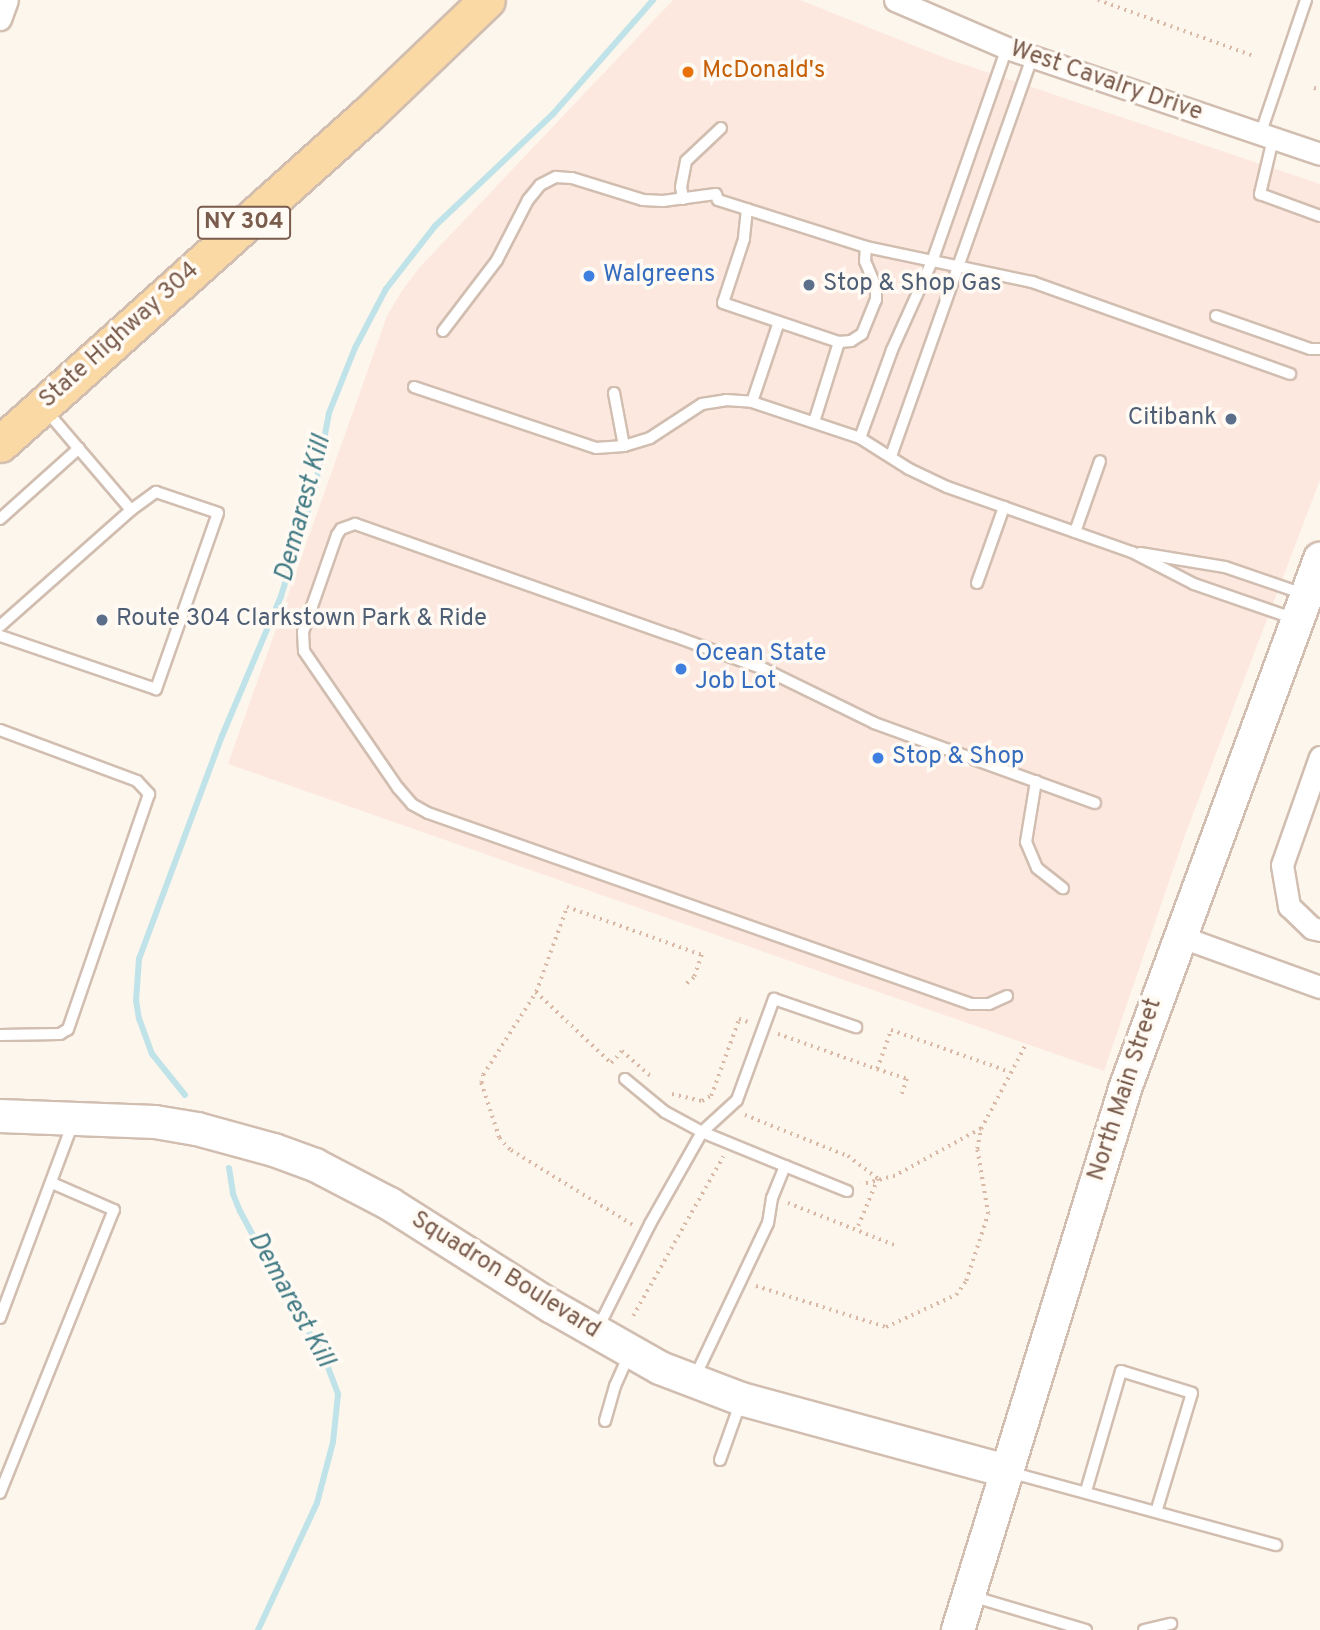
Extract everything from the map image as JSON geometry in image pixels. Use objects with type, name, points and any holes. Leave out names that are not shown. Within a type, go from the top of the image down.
[{"type":"main road","name":"State Highway 304","points":[[0,444],[367,116],[487,0]]},
{"type":"street","points":[[0,19],[7,0]]},
{"type":"street","name":"West Cavalry Drive","points":[[898,0],[1007,48],[1320,154]]},
{"type":"street","name":"North Main Street","points":[[958,1630],[1126,1086],[1320,559]]},
{"type":"street","points":[[1320,757],[1282,865],[1289,906],[1312,928],[1320,930]]},
{"type":"street","points":[[1179,936],[1320,987]]},
{"type":"street","name":"Squadron Boulevard","points":[[0,1116],[75,1117],[197,1129],[236,1138],[315,1166],[390,1204],[596,1333],[693,1382],[741,1398],[1006,1471]]},
{"type":"lane","points":[[1307,0],[1267,137],[1260,194],[1320,216]]},
{"type":"lane","points":[[860,438],[892,350],[933,259],[1007,48]]},
{"type":"lane","points":[[891,456],[1032,57]]},
{"type":"lane","points":[[683,199],[681,187],[686,161],[721,128]]},
{"type":"lane","points":[[443,331],[490,272],[528,200],[540,186],[556,177],[572,178],[643,200],[683,199],[716,194],[718,200],[866,247],[933,259],[1031,282],[1290,374]]},
{"type":"lane","points":[[747,209],[744,239],[723,303],[839,342],[851,341],[862,334],[876,300],[876,287],[865,261],[866,247]]},
{"type":"lane","points":[[1216,316],[1310,349],[1320,349]]},
{"type":"lane","points":[[752,402],[779,322]]},
{"type":"lane","points":[[814,422],[839,342]]},
{"type":"lane","points":[[414,387],[584,445],[624,446],[650,438],[702,404],[726,400],[752,402],[860,438],[926,478],[1132,552],[1194,584],[1302,608]]},
{"type":"lane","points":[[614,393],[624,446]]},
{"type":"lane","points":[[43,406],[131,510]]},
{"type":"lane","points":[[0,519],[79,449]]},
{"type":"lane","points":[[1075,532],[1100,461]]},
{"type":"lane","points":[[0,626],[131,510],[156,492],[218,513],[156,689],[0,636]]},
{"type":"lane","points":[[977,583],[1004,507]]},
{"type":"lane","points":[[1007,996],[989,1004],[971,1004],[428,813],[412,804],[309,660],[303,632],[337,536],[341,529],[355,524],[764,668],[874,723],[1095,803]]},
{"type":"lane","points":[[1132,552],[1225,567],[1302,608]]},
{"type":"lane","points":[[0,730],[136,781],[149,794],[68,1029],[60,1034],[0,1035]]},
{"type":"lane","points":[[1036,781],[1026,842],[1037,868],[1063,888]]},
{"type":"lane","points":[[596,1333],[646,1233],[702,1132],[737,1100],[774,999],[856,1027]]},
{"type":"lane","points":[[625,1079],[665,1112],[783,1172],[851,1189]]},
{"type":"lane","points":[[0,1318],[75,1117]]},
{"type":"lane","points":[[693,1382],[768,1223],[772,1198],[783,1172]]},
{"type":"lane","points":[[0,1493],[114,1210],[52,1183]]},
{"type":"lane","points":[[604,1421],[630,1352]]},
{"type":"lane","points":[[1086,1491],[1121,1371],[1192,1393],[1156,1511]]},
{"type":"lane","points":[[720,1460],[741,1398]]},
{"type":"lane","points":[[1006,1471],[1276,1545]]},
{"type":"lane","points":[[968,1595],[1086,1630]]},
{"type":"lane","points":[[1144,1630],[1171,1624]]},
{"type":"path","points":[[1098,0],[1251,55]]},
{"type":"path","points":[[1314,88],[1320,90]]},
{"type":"path","points":[[646,1233],[510,1150],[499,1138],[481,1083],[483,1074],[536,992],[567,908],[702,955],[694,978],[683,987]]},
{"type":"path","points":[[536,992],[611,1063],[622,1051],[673,1095],[686,1100],[702,1101],[711,1096],[739,1019],[907,1079],[902,1094]]},
{"type":"path","points":[[877,1069],[891,1030],[1010,1072]]},
{"type":"path","points":[[741,1281],[879,1326],[886,1326],[951,1300],[966,1281],[988,1214],[977,1149],[981,1129],[1026,1044]]},
{"type":"path","points":[[729,1108],[848,1156],[878,1179]]},
{"type":"path","points":[[851,1189],[895,1176],[981,1129]]},
{"type":"path","points":[[633,1316],[723,1155],[735,1160]]},
{"type":"path","points":[[783,1172],[795,1183],[787,1202],[894,1245]]},
{"type":"path","points":[[857,1230],[878,1179]]},
{"type":"shaded area","points":[[673,0],[800,0],[945,58],[1320,184],[1320,480],[1185,835],[1104,1071],[228,764],[387,316],[419,268]]},
{"type":"waterway","name":"Demarest Kill","points":[[185,1095],[152,1054],[139,1019],[136,1001],[139,959],[222,736],[281,596],[315,488],[329,413],[355,348],[386,289],[435,226],[553,114],[653,0]]},
{"type":"waterway","name":"Demarest Kill","points":[[229,1168],[233,1194],[240,1211],[281,1288],[323,1354],[338,1394],[333,1442],[317,1503],[258,1630]]},
{"type":"place","name":"McDonald's","points":[[688,72]]},
{"type":"place","name":"Walgreens","points":[[589,276]]},
{"type":"place","name":"Stop & Shop Gas","points":[[809,285]]},
{"type":"place","name":"Citibank","points":[[1231,419]]},
{"type":"place","name":"Route 304 Clarkstown Park & Ride","points":[[102,620]]},
{"type":"place","name":"Ocean State Job Lot","points":[[681,669]]},
{"type":"place","name":"Stop & Shop","points":[[878,758]]}]
